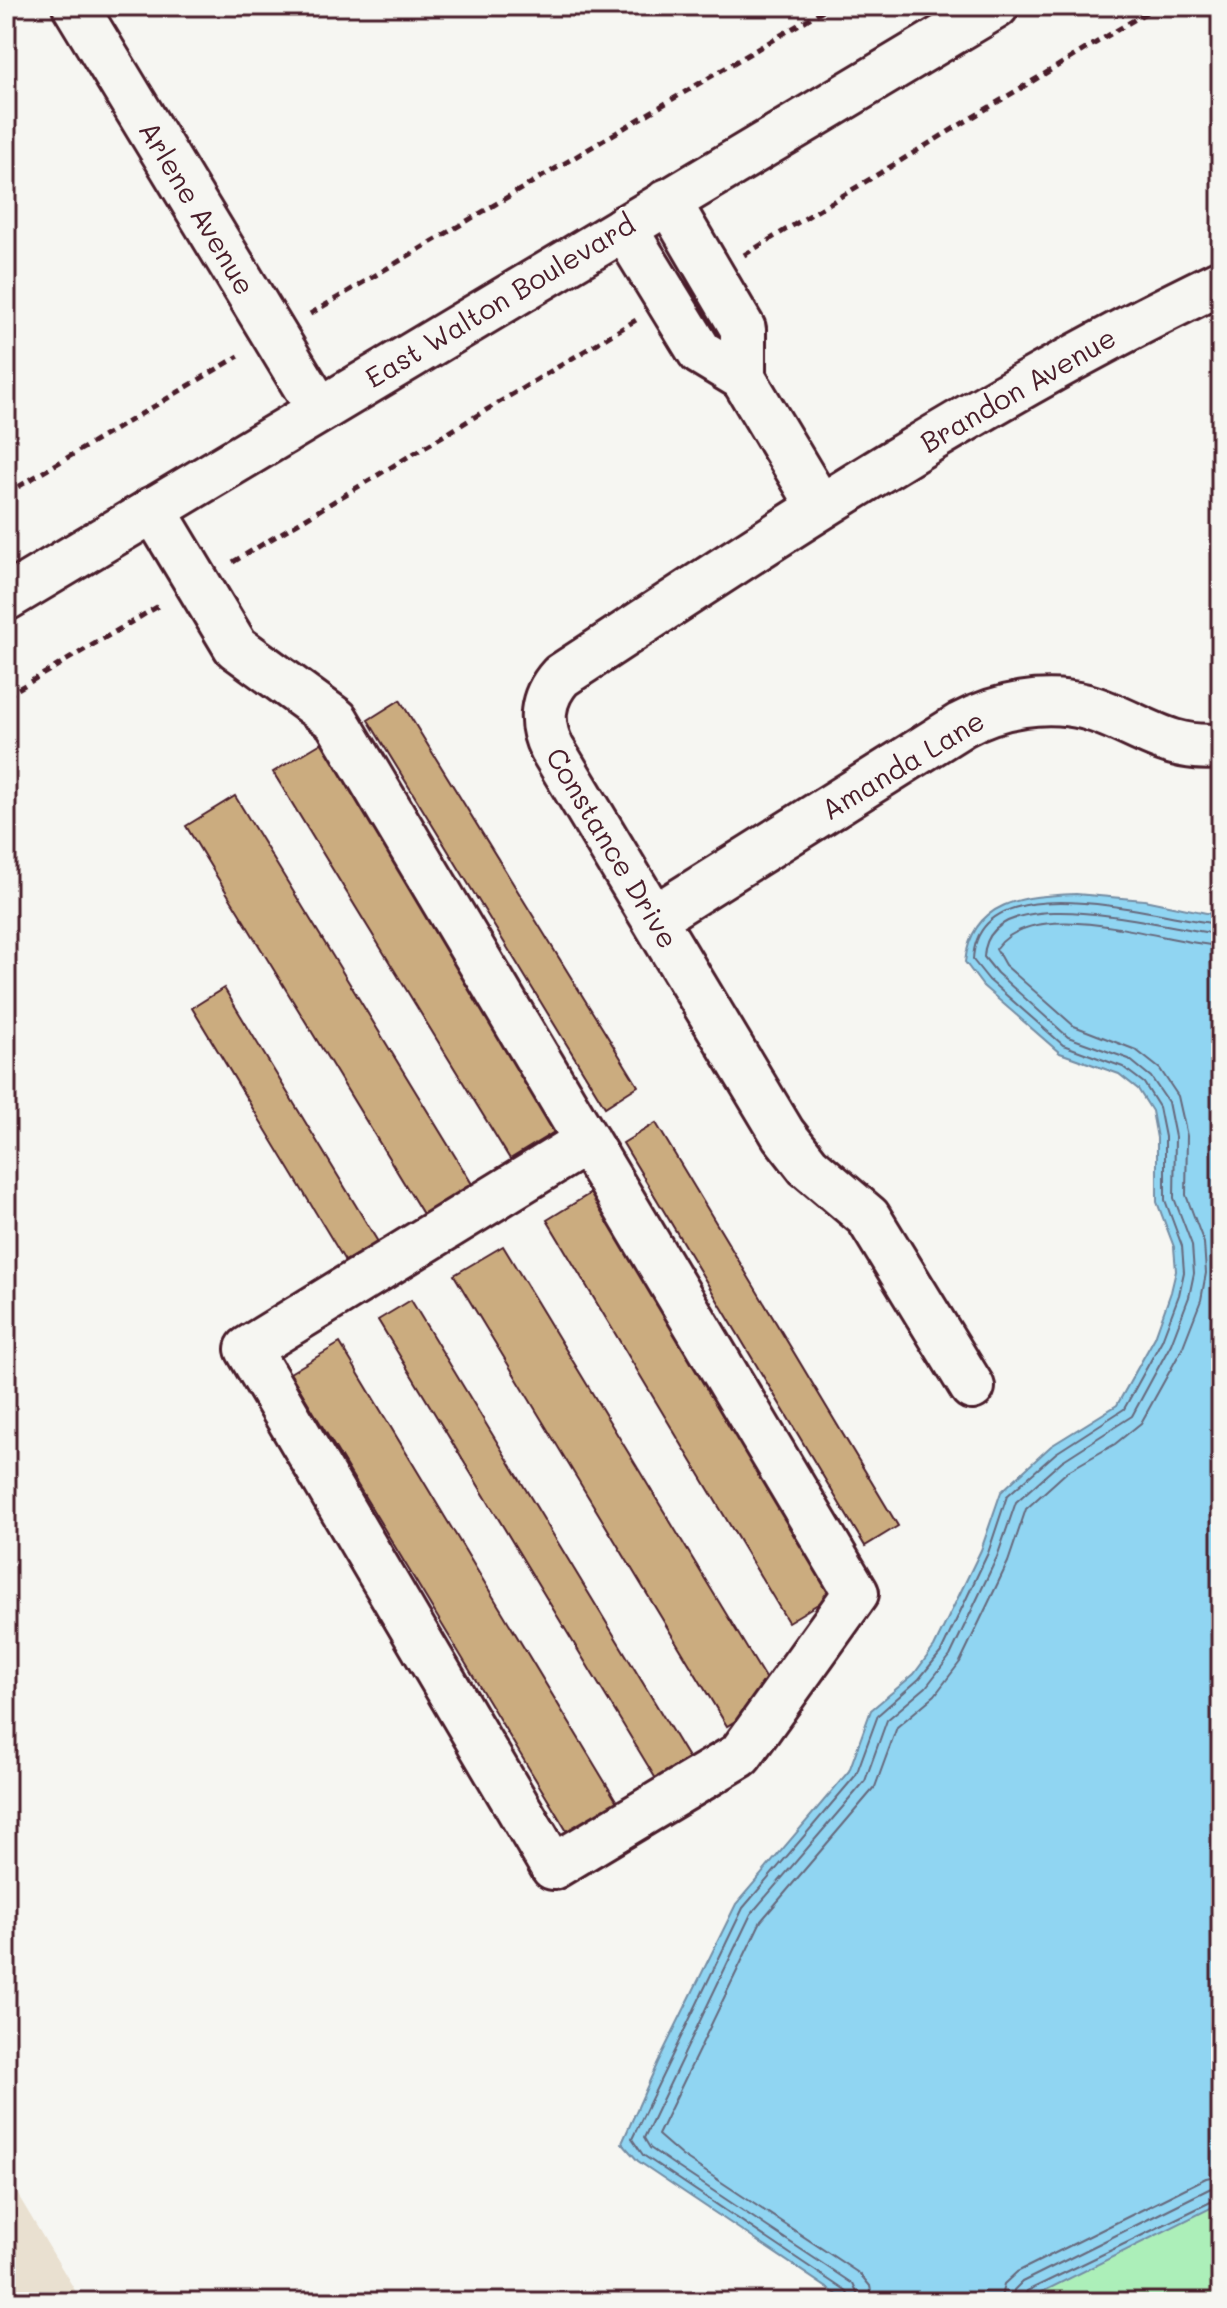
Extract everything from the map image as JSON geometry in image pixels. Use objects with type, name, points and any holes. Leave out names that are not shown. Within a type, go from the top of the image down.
[{"type":"street","name":"Arlene Avenue","points":[[75,6],[319,409]]},
{"type":"street","name":"East Walton Boulevard","points":[[6,598],[996,6]]},
{"type":"street","points":[[668,201],[743,329],[743,378]]},
{"type":"street","points":[[624,228],[700,352],[743,378],[819,505]]},
{"type":"street","name":"Brandon Avenue","points":[[819,505],[1130,325],[1221,282]]},
{"type":"street","name":"Constance Drive","points":[[819,505],[561,676],[549,691],[543,720],[547,740],[783,1134],[808,1166],[868,1217],[972,1387]]},
{"type":"street","points":[[153,509],[236,647],[336,720],[587,1141],[856,1593],[740,1755],[553,1867],[248,1349],[587,1141]]},
{"type":"street","name":"Amanda Lane","points":[[654,918],[961,725],[995,710],[1032,704],[1088,707],[1159,740],[1183,745],[1221,746]]},
{"type":"path","points":[[6,494],[830,6]]},
{"type":"path","points":[[711,275],[1157,6]]},
{"type":"path","points":[[6,696],[668,300]]},
{"type":"shaded area","points":[[6,2175],[82,2302],[6,2302]]},
{"type":"green space","points":[[1221,2124],[1221,2302],[931,2302]]},
{"type":"water","points":[[1076,894],[1144,900],[1221,916],[1221,2203],[1022,2302],[848,2302],[638,2161],[622,2143],[736,1904],[849,1771],[871,1710],[914,1674],[934,1647],[981,1550],[1001,1492],[1051,1446],[1117,1405],[1155,1337],[1176,1271],[1174,1247],[1157,1202],[1157,1138],[1152,1111],[1138,1089],[1119,1074],[1060,1053],[983,986],[965,962],[970,941],[989,914],[1020,900]]},
{"type":"building","points":[[400,700],[638,1086],[605,1107],[368,720]]},
{"type":"building","points":[[323,742],[559,1129],[510,1159],[273,772]]},
{"type":"building","points":[[235,796],[472,1184],[423,1214],[186,826]]},
{"type":"building","points":[[224,988],[378,1242],[345,1261],[192,1008]]},
{"type":"building","points":[[656,1123],[898,1526],[865,1546],[623,1143]]},
{"type":"building","points":[[596,1190],[838,1592],[788,1622],[547,1220]]},
{"type":"building","points":[[503,1246],[776,1696],[727,1726],[454,1275]]},
{"type":"building","points":[[411,1300],[689,1759],[656,1779],[378,1320]]},
{"type":"building","points":[[340,1343],[617,1802],[568,1833],[290,1373]]}]
